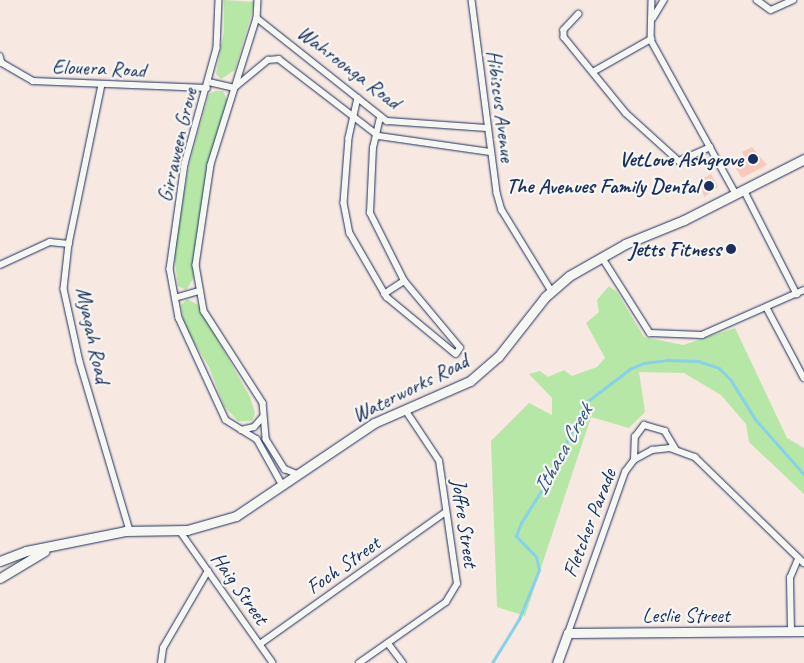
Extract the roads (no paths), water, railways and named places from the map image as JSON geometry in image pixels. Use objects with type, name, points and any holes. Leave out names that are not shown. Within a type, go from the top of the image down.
[{"type":"main road","name":"Waterworks Road","points":[[0,560],[130,531],[180,531],[227,520],[283,486],[368,427],[452,391],[485,369],[551,290],[602,257],[740,192],[804,159]]},
{"type":"main road","name":"Waterworks Road","points":[[3,575],[50,548]]},
{"type":"main road","points":[[0,560],[3,575]]},
{"type":"main road","name":"Leslie Street","points":[[568,633],[804,631]]},
{"type":"main road","name":"Fletcher Parade","points":[[557,663],[568,633]]},
{"type":"street","name":"Girraween Grove","points":[[219,0],[217,48],[186,164],[170,251],[175,298],[185,333],[205,368],[221,410],[233,427],[257,439],[286,470],[299,474]]},
{"type":"street","name":"Girraween Grove","points":[[258,0],[257,18],[234,88],[204,202],[196,265],[204,311],[260,397],[264,434],[283,486]]},
{"type":"street","name":"Hibiscus Avenue","points":[[472,0],[490,152],[502,210],[551,290]]},
{"type":"street","points":[[652,0],[651,39],[710,147],[740,192],[797,294]]},
{"type":"street","points":[[651,22],[664,0]]},
{"type":"street","points":[[757,0],[771,10],[793,0]]},
{"type":"street","points":[[579,14],[563,35],[626,113],[676,159],[686,160],[710,147]]},
{"type":"street","name":"Wahroonga Road","points":[[257,18],[380,117],[400,124],[487,128]]},
{"type":"street","points":[[593,72],[651,39]]},
{"type":"street","name":"Elouera Road","points":[[0,56],[8,67],[33,81],[102,85],[208,85],[234,88]]},
{"type":"street","name":"Wahroonga Road","points":[[234,88],[268,60],[278,59],[375,134],[396,141],[490,152]]},
{"type":"street","name":"Myagah Road","points":[[102,85],[69,244],[64,289],[71,326],[130,531]]},
{"type":"street","points":[[358,98],[354,116],[345,218],[384,294],[436,340],[456,354],[460,348],[441,328],[404,280],[370,213],[375,134],[380,117]]},
{"type":"street","points":[[0,265],[50,242],[69,244]]},
{"type":"street","points":[[602,257],[650,333],[702,335],[767,308],[804,290]]},
{"type":"street","points":[[384,294],[404,280]]},
{"type":"street","points":[[175,298],[200,291]]},
{"type":"street","points":[[767,308],[804,378]]},
{"type":"street","points":[[436,340],[441,328]]},
{"type":"street","name":"Joffre Street","points":[[359,663],[453,594],[457,584],[439,461],[405,410]]},
{"type":"street","points":[[233,427],[254,427],[263,414]]},
{"type":"street","points":[[634,460],[635,437],[644,425],[665,431],[676,449],[694,457],[801,561],[790,578],[791,631]]},
{"type":"street","name":"Fletcher Parade","points":[[568,633],[618,486],[634,460],[652,450],[676,449]]},
{"type":"street","name":"Foch Street","points":[[260,644],[446,512]]},
{"type":"street","name":"Haig Street","points":[[180,531],[273,663]]},
{"type":"street","points":[[161,663],[163,648],[208,571]]},
{"type":"street","points":[[388,643],[403,663]]},
{"type":"waterway","name":"Ithaca Creek","points":[[492,663],[519,619],[539,570],[536,557],[516,536],[521,523],[553,472],[584,404],[630,369],[644,363],[667,360],[698,361],[719,368],[731,380],[756,420],[804,474]]},
{"type":"place","name":"VetLove Ashgrove","points":[[753,159]]},
{"type":"place","name":"The Avenues Family Dental","points":[[709,186]]},
{"type":"place","name":"Jetts Fitness","points":[[731,249]]}]
